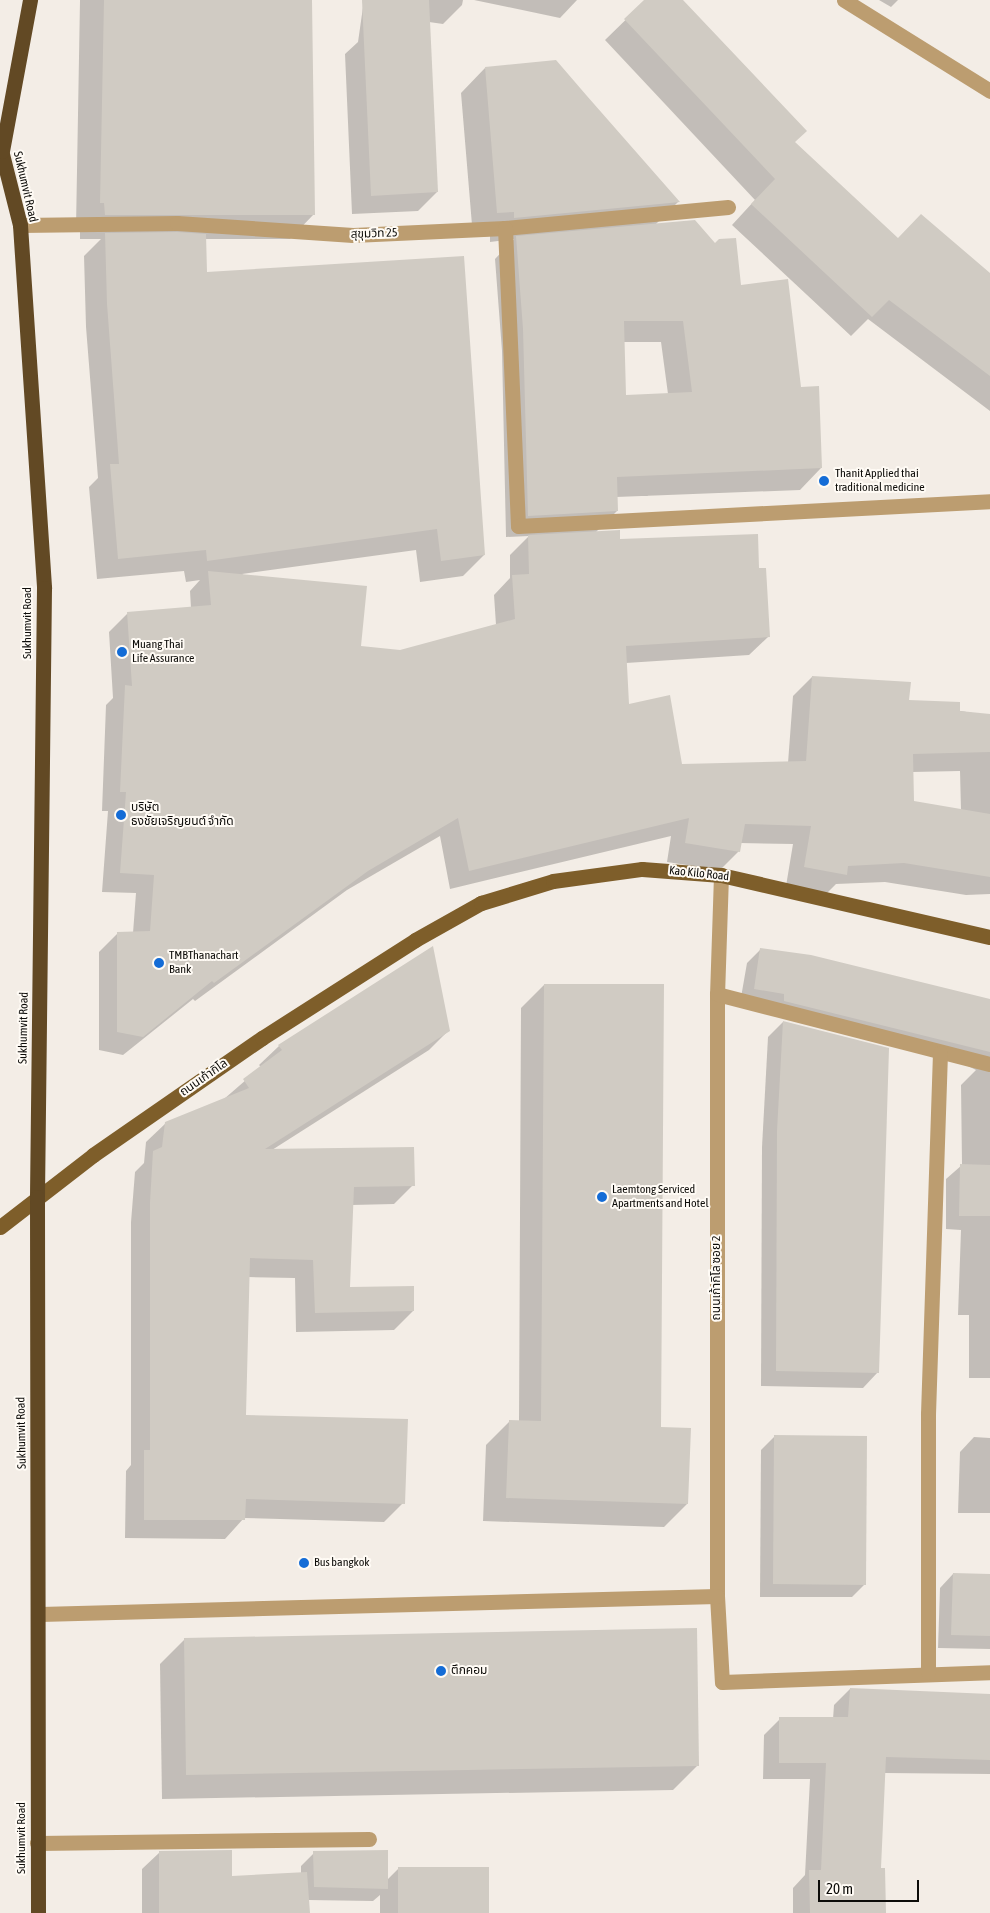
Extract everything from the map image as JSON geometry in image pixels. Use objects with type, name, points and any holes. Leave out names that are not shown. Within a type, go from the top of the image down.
[{"type":"highway","points":[[1,149],[30,0]]},
{"type":"highway","name":"Sukhumvit Road","points":[[1,149],[20,225],[44,588],[37,1197],[40,1614],[38,1913]]},
{"type":"main road","name":"ถนนเก้ากิโล","points":[[0,1227],[37,1197],[262,1038],[415,940],[481,903],[553,881],[642,869],[722,875]]},
{"type":"main road","name":"Kao Kilo Road","points":[[722,875],[990,937]]},
{"type":"street","points":[[844,0],[990,91]]},
{"type":"street","name":"สุขุมวิท 25","points":[[20,225],[177,223],[353,236],[504,228],[728,207]]},
{"type":"street","points":[[504,228],[518,526],[990,501]]},
{"type":"street","name":"ถนนเก้ากิโล ซอย 2","points":[[722,875],[717,994],[717,1596],[722,1682],[928,1672]]},
{"type":"street","points":[[717,994],[940,1053],[990,1064]]},
{"type":"street","points":[[940,1053],[928,1414],[928,1672],[990,1672]]},
{"type":"street","points":[[40,1614],[717,1596]]},
{"type":"street","points":[[37,1843],[369,1839]]},
{"type":"building","points":[[104,0],[312,0],[315,215],[105,215],[104,203],[100,203]]},
{"type":"building","points":[[362,0],[429,0],[438,192],[371,196]]},
{"type":"building","points":[[644,0],[683,0],[807,131],[795,142],[898,238],[921,214],[990,273],[990,376],[889,300],[872,317],[751,204],[775,179],[624,19]]},
{"type":"building","points":[[556,60],[680,202],[514,218],[514,212],[497,213],[485,67]]},
{"type":"building","points":[[695,220],[715,243],[719,239],[736,238],[741,285],[788,279],[801,387],[819,386],[822,468],[617,477],[618,511],[528,516],[523,329],[516,236]],"holes":[[[624,321],[683,321],[692,392],[626,395]]]},
{"type":"building","points":[[177,232],[206,234],[207,272],[464,256],[485,555],[441,561],[437,529],[207,561],[206,550],[118,559],[110,464],[119,464],[107,304],[105,233]]},
{"type":"building","points":[[620,530],[620,539],[758,534],[759,568],[766,568],[770,637],[626,646],[629,704],[670,695],[682,764],[806,761],[812,676],[911,682],[909,700],[960,702],[960,711],[990,714],[990,752],[913,754],[914,801],[990,814],[990,877],[904,863],[848,866],[847,875],[804,867],[811,826],[745,824],[740,852],[685,843],[689,818],[469,871],[458,818],[368,871],[214,983],[212,981],[143,1037],[117,1032],[117,932],[150,931],[154,875],[120,873],[126,792],[120,792],[125,685],[132,686],[127,612],[211,605],[208,571],[367,586],[361,646],[400,650],[515,619],[512,575],[529,574],[528,535]]},
{"type":"building","points":[[433,946],[450,1031],[265,1149],[414,1147],[415,1186],[354,1187],[350,1287],[414,1286],[414,1311],[315,1313],[313,1260],[250,1258],[246,1415],[408,1419],[405,1504],[246,1499],[245,1520],[144,1520],[144,1450],[150,1450],[150,1202],[153,1151],[162,1147],[165,1122],[249,1088],[243,1079],[282,1050],[278,1045]]},
{"type":"building","points":[[760,948],[811,955],[990,999],[990,1052],[784,1001],[784,994],[754,989]]},
{"type":"building","name":"Laemtong Serviced Apartments and Hotel","points":[[544,984],[664,984],[661,1427],[691,1428],[688,1504],[506,1498],[509,1420],[541,1421]]},
{"type":"building","points":[[783,1021],[889,1048],[879,1373],[776,1371],[777,1131]]},
{"type":"building","points":[[960,1164],[990,1165],[990,1216],[959,1216]]},
{"type":"building","points":[[774,1435],[867,1436],[866,1585],[773,1584]]},
{"type":"building","points":[[953,1573],[990,1574],[990,1636],[951,1635]]},
{"type":"building","name":"ตึกคอม","points":[[697,1628],[699,1766],[186,1775],[184,1638]]},
{"type":"building","points":[[850,1688],[990,1694],[990,1760],[886,1757],[881,1868],[885,1868],[886,1913],[810,1913],[809,1870],[821,1870],[826,1763],[779,1763],[779,1717],[848,1717]]},
{"type":"building","points":[[232,1850],[232,1876],[307,1872],[310,1913],[159,1913],[159,1851]]},
{"type":"building","points":[[388,1850],[388,1889],[314,1887],[313,1851]]},
{"type":"building","points":[[398,1867],[489,1867],[489,1913],[398,1913]]},
{"type":"place","name":"Thanit Applied thai traditional medicine","points":[[824,481]]},
{"type":"place","name":"Muang Thai Life Assurance","points":[[122,652]]},
{"type":"place","name":"บริษัต ธงชัยเจริญยนต์ จำกัด","points":[[121,815]]},
{"type":"place","name":"TMBThanachart Bank","points":[[159,963]]},
{"type":"place","name":"Laemtong Serviced Apartments and Hotel","points":[[602,1197]]},
{"type":"place","name":"Bus bangkok","points":[[304,1563]]},
{"type":"place","name":"ตึกคอม","points":[[441,1671]]}]
